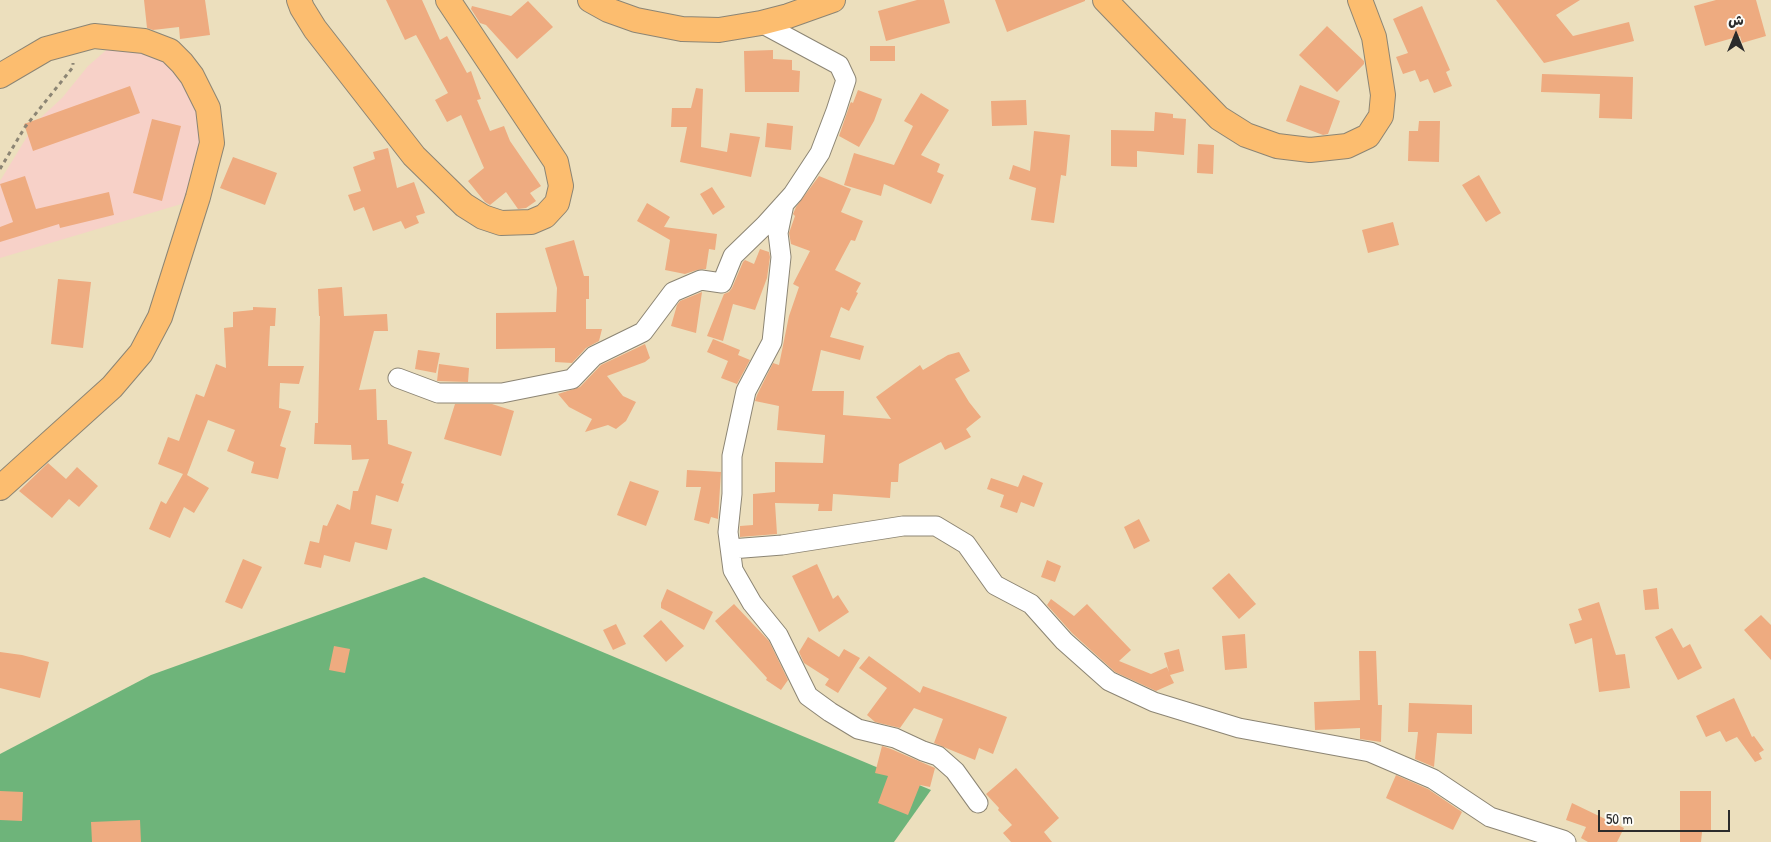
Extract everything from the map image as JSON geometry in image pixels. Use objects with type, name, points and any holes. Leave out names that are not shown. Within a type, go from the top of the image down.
[{"type":"main road","points":[[299,0],[315,29],[414,156],[464,205],[483,217],[501,223],[531,222],[545,216],[557,203],[562,186],[556,162],[448,0]]},
{"type":"main road","points":[[590,0],[608,10],[636,20],[682,28],[719,30],[761,23],[820,2]]},
{"type":"main road","points":[[1105,0],[1219,118],[1246,135],[1261,141],[1277,146],[1310,150],[1347,146],[1368,136],[1381,116],[1383,95],[1374,37],[1360,0]]},
{"type":"main road","points":[[0,76],[46,49],[94,36],[144,40],[170,51],[192,76],[208,108],[212,143],[198,197],[160,317],[141,353],[112,386],[0,488]]},
{"type":"street","points":[[398,378],[438,393],[502,393],[572,379],[594,356],[643,332],[673,292],[701,280],[722,283],[733,256],[793,194],[820,153],[846,80],[839,65],[761,23]]},
{"type":"street","points":[[784,204],[778,233],[781,257],[772,342],[746,391],[732,456],[732,494],[728,532],[733,570],[752,603],[778,635],[808,696],[858,729],[895,738],[938,756],[955,771],[978,804]]},
{"type":"street","points":[[731,550],[782,545],[903,526],[936,526],[966,544],[996,585],[1031,604],[1064,641],[1110,681],[1154,702],[1238,728],[1370,752],[1434,779],[1490,817],[1566,842]]},
{"type":"path","points":[[0,169],[25,127],[73,68],[72,42]]},
{"type":"shaded area","points":[[111,46],[141,46],[179,62],[200,101],[202,144],[188,202],[0,258],[0,181],[36,122],[62,98],[88,66]]},
{"type":"green space","points":[[424,577],[931,790],[894,842],[0,842],[0,754],[151,675]]},
{"type":"building","points":[[144,0],[205,0],[210,35],[180,39],[179,27],[153,30],[147,28]]},
{"type":"building","points":[[386,0],[422,0],[440,40],[447,36],[467,73],[471,71],[481,99],[477,100],[490,131],[504,126],[510,141],[541,186],[530,193],[536,201],[526,208],[518,209],[506,192],[490,205],[485,202],[468,181],[484,168],[461,115],[447,122],[435,100],[448,93],[416,35],[405,40]]},
{"type":"building","points":[[917,0],[944,0],[950,23],[886,41],[878,11]]},
{"type":"building","points":[[995,0],[1085,0],[1085,1],[1007,32]]},
{"type":"building","points":[[1496,0],[1580,0],[1556,15],[1573,36],[1629,22],[1634,41],[1544,63]]},
{"type":"building","points":[[1716,0],[1756,0],[1766,36],[1742,43],[1740,36],[1705,46],[1694,6]]},
{"type":"building","points":[[528,1],[553,27],[517,59],[486,25],[480,23],[471,9],[472,6],[511,16]]},
{"type":"building","points":[[1422,6],[1450,70],[1446,72],[1452,86],[1434,93],[1428,79],[1420,82],[1415,70],[1403,74],[1396,57],[1408,53],[1393,19]]},
{"type":"building","points":[[1327,26],[1364,61],[1364,64],[1337,92],[1299,55]]},
{"type":"building","points":[[870,46],[895,46],[895,61],[870,61]]},
{"type":"building","points":[[773,50],[773,59],[792,60],[792,70],[800,71],[799,92],[745,92],[744,51]]},
{"type":"building","points":[[1542,74],[1633,77],[1632,119],[1599,118],[1600,94],[1541,92]]},
{"type":"building","points":[[1300,85],[1340,101],[1328,134],[1323,135],[1286,121]]},
{"type":"building","points":[[130,86],[140,113],[33,151],[24,124]]},
{"type":"building","points":[[696,88],[703,89],[701,147],[727,152],[730,133],[760,137],[751,177],[680,162],[687,127],[671,127],[672,108],[691,108]]},
{"type":"building","points":[[858,90],[882,99],[874,121],[859,147],[839,136],[850,104],[851,102],[853,103]]},
{"type":"building","points":[[921,93],[949,110],[921,155],[940,164],[937,172],[944,175],[931,204],[884,184],[881,196],[844,185],[854,153],[894,165],[913,126],[904,121]]},
{"type":"building","points":[[1026,100],[1027,125],[992,126],[991,101]]},
{"type":"building","points":[[1155,112],[1173,114],[1173,118],[1186,119],[1184,155],[1137,151],[1137,167],[1111,166],[1111,130],[1154,131]]},
{"type":"building","points":[[152,119],[181,126],[162,201],[133,193]]},
{"type":"building","points":[[1419,121],[1440,121],[1439,162],[1408,161],[1409,131],[1418,131]]},
{"type":"building","points":[[767,123],[793,126],[791,150],[765,147]]},
{"type":"building","points":[[1034,131],[1070,135],[1066,176],[1061,175],[1054,223],[1031,220],[1036,188],[1009,179],[1013,165],[1030,171]]},
{"type":"building","points":[[1198,144],[1214,145],[1213,174],[1197,173]]},
{"type":"building","points":[[388,148],[397,188],[414,182],[425,213],[416,216],[419,223],[405,229],[401,221],[373,231],[364,207],[354,211],[348,195],[361,191],[353,167],[375,159],[373,152]]},
{"type":"building","points":[[233,157],[277,173],[265,205],[220,188]]},
{"type":"building","points":[[1479,175],[1501,213],[1486,222],[1462,185]]},
{"type":"building","points":[[25,176],[36,209],[109,192],[114,215],[60,228],[59,224],[0,242],[0,227],[13,222],[0,184]]},
{"type":"building","points":[[819,176],[851,189],[841,212],[863,221],[855,241],[851,240],[835,270],[861,283],[849,311],[841,307],[830,337],[864,346],[860,360],[821,350],[812,391],[844,391],[843,415],[891,419],[876,397],[920,365],[923,370],[948,355],[959,352],[970,371],[955,379],[981,417],[966,429],[971,437],[945,450],[941,442],[899,464],[898,482],[891,482],[890,498],[833,494],[832,511],[818,511],[819,504],[775,503],[777,534],[740,537],[740,526],[753,525],[753,494],[775,492],[775,462],[823,463],[825,435],[777,430],[779,406],[755,401],[773,363],[779,365],[789,316],[799,287],[793,284],[810,251],[791,244],[789,233],[795,216],[793,214]]},
{"type":"building","points":[[712,187],[725,207],[713,215],[700,194]]},
{"type":"building","points":[[647,203],[670,217],[664,227],[717,234],[715,250],[709,249],[706,269],[685,274],[665,270],[670,240],[637,221]]},
{"type":"building","points":[[1393,222],[1399,245],[1368,253],[1362,230]]},
{"type":"building","points":[[574,240],[584,276],[589,276],[589,299],[586,299],[586,329],[602,329],[599,341],[586,348],[572,363],[555,362],[555,348],[496,349],[496,313],[556,312],[557,288],[545,248]]},
{"type":"building","points":[[760,249],[769,252],[770,257],[767,278],[755,310],[733,304],[723,341],[707,336],[724,294],[732,288],[743,262],[745,260],[754,264]]},
{"type":"building","points":[[58,279],[91,282],[83,348],[51,344]]},
{"type":"building","points":[[342,287],[344,316],[387,314],[388,331],[374,331],[359,390],[376,389],[377,420],[387,420],[388,444],[412,452],[401,483],[404,484],[398,502],[376,495],[371,524],[392,529],[387,550],[355,542],[350,562],[324,555],[321,568],[304,564],[310,541],[319,543],[323,525],[327,526],[337,504],[350,510],[353,491],[358,491],[369,459],[352,460],[351,445],[314,444],[315,423],[318,423],[320,316],[318,289]]},
{"type":"building","points":[[702,292],[696,333],[671,326],[680,301]]},
{"type":"building","points":[[253,307],[276,308],[275,326],[270,326],[268,366],[304,366],[299,384],[280,383],[279,408],[291,411],[280,446],[286,448],[278,479],[251,473],[254,462],[227,451],[235,430],[208,420],[187,475],[209,488],[194,513],[184,507],[170,538],[149,529],[161,501],[166,504],[183,474],[158,464],[168,437],[179,441],[196,394],[204,397],[216,364],[226,368],[224,328],[233,327],[233,312],[253,310]]},
{"type":"building","points":[[713,339],[740,350],[738,355],[750,360],[737,384],[721,378],[728,361],[707,352]]},
{"type":"building","points":[[645,344],[650,358],[645,362],[607,376],[623,396],[636,402],[626,421],[616,429],[608,425],[585,432],[592,419],[569,407],[558,394],[580,387],[601,365]]},
{"type":"building","points":[[418,350],[440,353],[436,373],[415,369]]},
{"type":"building","points":[[439,364],[469,368],[468,382],[437,381]]},
{"type":"building","points":[[455,404],[492,404],[514,411],[501,456],[444,439]]},
{"type":"building","points":[[48,463],[66,479],[77,467],[98,486],[79,507],[69,499],[52,518],[19,491]]},
{"type":"building","points":[[687,470],[721,472],[718,519],[711,517],[709,524],[694,520],[701,487],[686,487]]},
{"type":"building","points":[[1023,475],[1043,483],[1034,507],[1021,502],[1017,513],[1000,507],[1004,495],[987,489],[991,478],[1018,487]]},
{"type":"building","points":[[630,481],[659,491],[646,526],[617,515]]},
{"type":"building","points":[[1139,519],[1150,541],[1134,549],[1124,527]]},
{"type":"building","points":[[243,559],[262,567],[242,609],[225,602]]},
{"type":"building","points":[[1047,560],[1061,566],[1055,582],[1041,577]]},
{"type":"building","points":[[817,564],[833,599],[838,595],[849,612],[819,632],[792,576]]},
{"type":"building","points":[[1229,573],[1256,604],[1239,619],[1212,588]]},
{"type":"building","points":[[1657,588],[1659,609],[1645,610],[1643,590]]},
{"type":"building","points":[[667,589],[713,612],[704,630],[661,608],[661,603]]},
{"type":"building","points":[[1051,599],[1074,616],[1087,604],[1131,650],[1119,661],[1151,674],[1167,667],[1169,672],[1164,653],[1179,649],[1184,671],[1170,675],[1174,683],[1156,691],[1115,672],[1072,633],[1047,605]]},
{"type":"building","points":[[1599,602],[1616,655],[1625,654],[1630,688],[1599,692],[1592,638],[1575,644],[1569,624],[1582,620],[1578,609]]},
{"type":"building","points":[[734,604],[769,641],[788,680],[781,690],[766,680],[767,678],[715,621]]},
{"type":"building","points":[[1761,615],[1771,625],[1771,660],[1744,630]]},
{"type":"building","points":[[661,620],[684,646],[666,662],[643,636]]},
{"type":"building","points":[[616,624],[626,644],[613,650],[603,630]]},
{"type":"building","points":[[1672,628],[1683,648],[1690,644],[1702,668],[1678,680],[1655,637]]},
{"type":"building","points":[[1245,634],[1247,668],[1225,670],[1222,636]]},
{"type":"building","points":[[808,637],[839,657],[844,649],[860,658],[838,693],[825,685],[829,679],[804,663],[799,652]]},
{"type":"building","points":[[334,646],[350,649],[345,673],[329,670]]},
{"type":"building","points":[[1359,651],[1376,651],[1378,705],[1382,705],[1381,742],[1360,739],[1360,728],[1315,730],[1314,702],[1360,700]]},
{"type":"building","points":[[0,652],[49,662],[40,698],[0,688]]},
{"type":"building","points":[[869,656],[920,693],[923,686],[1007,717],[993,754],[979,748],[975,760],[934,743],[943,719],[914,708],[900,728],[875,722],[867,715],[887,688],[859,668]]},
{"type":"building","points":[[1734,698],[1752,737],[1754,736],[1764,750],[1759,753],[1762,759],[1755,762],[1737,737],[1726,742],[1720,731],[1706,737],[1696,716]]},
{"type":"building","points":[[1409,703],[1472,705],[1472,734],[1437,733],[1434,767],[1415,759],[1418,732],[1408,732]]},
{"type":"building","points":[[882,746],[935,768],[930,787],[920,785],[908,815],[878,803],[888,776],[875,773]]},
{"type":"building","points":[[1016,768],[1059,818],[1044,832],[1052,842],[1011,842],[1003,833],[1012,825],[986,794]]},
{"type":"building","points":[[1396,775],[1428,789],[1462,812],[1453,830],[1386,798]]},
{"type":"building","points":[[0,791],[23,792],[22,821],[0,820]]},
{"type":"building","points":[[1680,791],[1711,791],[1711,832],[1702,832],[1701,842],[1680,842]]},
{"type":"building","points":[[1572,803],[1624,828],[1617,842],[1588,842],[1581,838],[1586,827],[1566,820]]},
{"type":"building","points":[[140,820],[141,842],[92,842],[91,822]]}]
